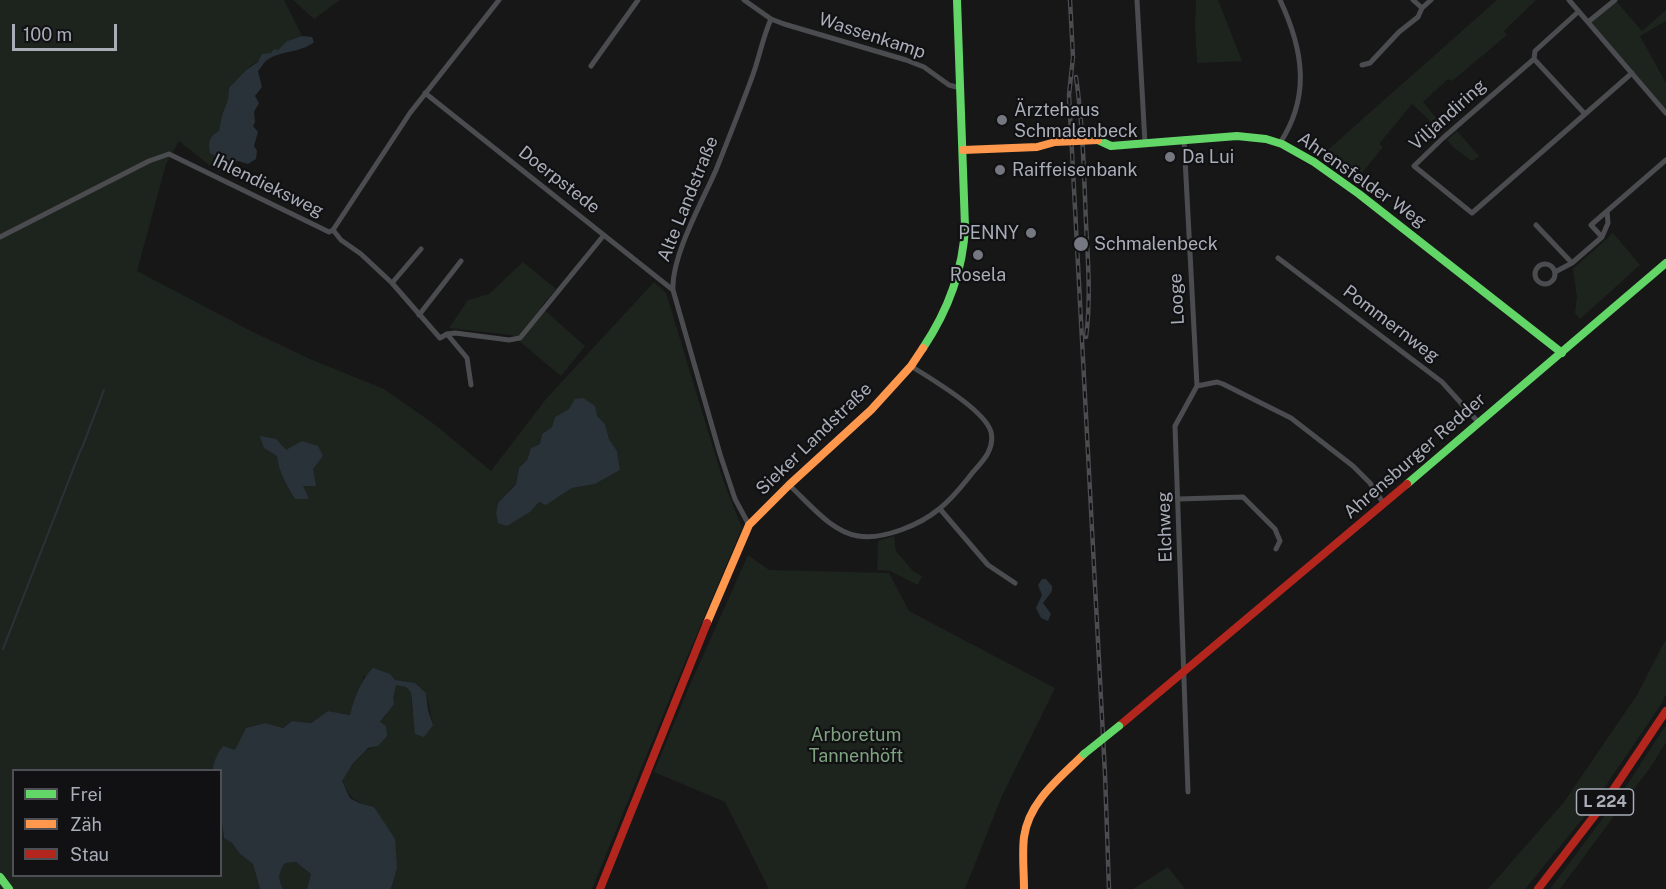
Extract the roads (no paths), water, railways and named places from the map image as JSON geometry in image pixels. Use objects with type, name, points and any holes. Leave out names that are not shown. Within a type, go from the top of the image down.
[{"type":"street","name":"Ihlendieksweg","points":[[0,237],[168,154],[329,232],[333,230],[410,113],[499,0]]},
{"type":"street","points":[[591,66],[638,0]]},
{"type":"street","points":[[744,0],[771,19]]},
{"type":"street","name":"Sieker Landstraße","points":[[600,889],[679,690],[749,525],[871,410],[911,366],[948,305],[964,250],[966,227],[957,0]]},
{"type":"street","points":[[1137,0],[1145,143]]},
{"type":"street","points":[[1280,0],[1298,49],[1300,79],[1297,110],[1289,130],[1280,143]]},
{"type":"street","points":[[1413,0],[1422,8]]},
{"type":"street","points":[[1362,65],[1370,63],[1418,17],[1422,8],[1431,0]]},
{"type":"street","points":[[1569,0],[1666,112]]},
{"type":"street","points":[[1588,22],[1615,0]]},
{"type":"street","name":"Viljandiring","points":[[1578,12],[1535,51],[1534,59],[1414,166],[1472,213],[1632,73]]},
{"type":"street","name":"Wassenkamp","points":[[771,19],[906,60],[924,68],[949,85],[960,88]]},
{"type":"street","name":"Alte Landstraße","points":[[749,525],[733,494],[720,454],[673,290],[672,275],[679,253],[726,146],[752,78],[764,32],[771,19]]},
{"type":"street","points":[[1534,59],[1584,113]]},
{"type":"street","name":"Doerpstede","points":[[425,93],[673,290]]},
{"type":"street","name":"Ahrensfelder Weg","points":[[963,150],[1037,147],[1055,142],[1098,140],[1112,146],[1237,136],[1258,137],[1280,143],[1323,169],[1371,203],[1506,306],[1562,353]]},
{"type":"street","name":"Looge","points":[[1184,139],[1197,386]]},
{"type":"street","points":[[1602,237],[1591,225],[1666,160]]},
{"type":"street","points":[[1555,272],[1572,263],[1602,237],[1608,223],[1607,211]]},
{"type":"street","points":[[1536,225],[1572,263]]},
{"type":"street","points":[[333,230],[341,240],[362,254],[392,283],[440,338],[447,334],[509,340],[520,338],[531,326],[604,235]]},
{"type":"street","points":[[392,283],[421,249]]},
{"type":"street","name":"Pommernweg","points":[[1278,258],[1442,382],[1479,423]]},
{"type":"street","points":[[419,315],[461,261]]},
{"type":"street","name":"Ahrensburger Redder","points":[[1024,889],[1026,827],[1041,800],[1084,754],[1184,673],[1562,353],[1622,298],[1666,263]]},
{"type":"street","points":[[447,334],[467,358],[471,384]]},
{"type":"street","points":[[789,485],[831,525],[855,535],[883,536],[911,525],[940,508],[987,455],[992,444],[991,433],[986,422],[976,411],[911,366]]},
{"type":"street","points":[[1197,386],[1217,382],[1223,384],[1291,418],[1353,465],[1370,483],[1384,504]]},
{"type":"street","name":"Elchweg","points":[[1184,673],[1176,426],[1197,386]]},
{"type":"street","points":[[1179,499],[1243,496],[1275,529],[1280,541],[1276,549]]},
{"type":"street","points":[[940,508],[988,565],[1015,583]]},
{"type":"street","points":[[1184,673],[1188,792]]},
{"type":"street","name":"L 224","points":[[1538,889],[1611,794],[1666,711]]},
{"type":"street","points":[[0,877],[9,889]]},
{"type":"waterway","points":[[82,448],[104,390]]},
{"type":"waterway","points":[[3,649],[81,449]]},
{"type":"railway","points":[[1070,0],[1073,57],[1069,95],[1109,889]]},
{"type":"railway","points":[[1076,77],[1082,131],[1088,266],[1086,337]]},
{"type":"place","name":"Ärztehaus Schmalenbeck","points":[[1002,120]]},
{"type":"place","name":"Da Lui","points":[[1170,157]]},
{"type":"place","name":"Raiffeisenbank","points":[[1000,170]]},
{"type":"place","name":"PENNY","points":[[1031,233]]},
{"type":"place","name":"Schmalenbeck","points":[[1081,244]]},
{"type":"place","name":"Rosela","points":[[978,255]]},
{"type":"park label","name":"Arboretum Tannenhöft","points":[[856,745]]}]
